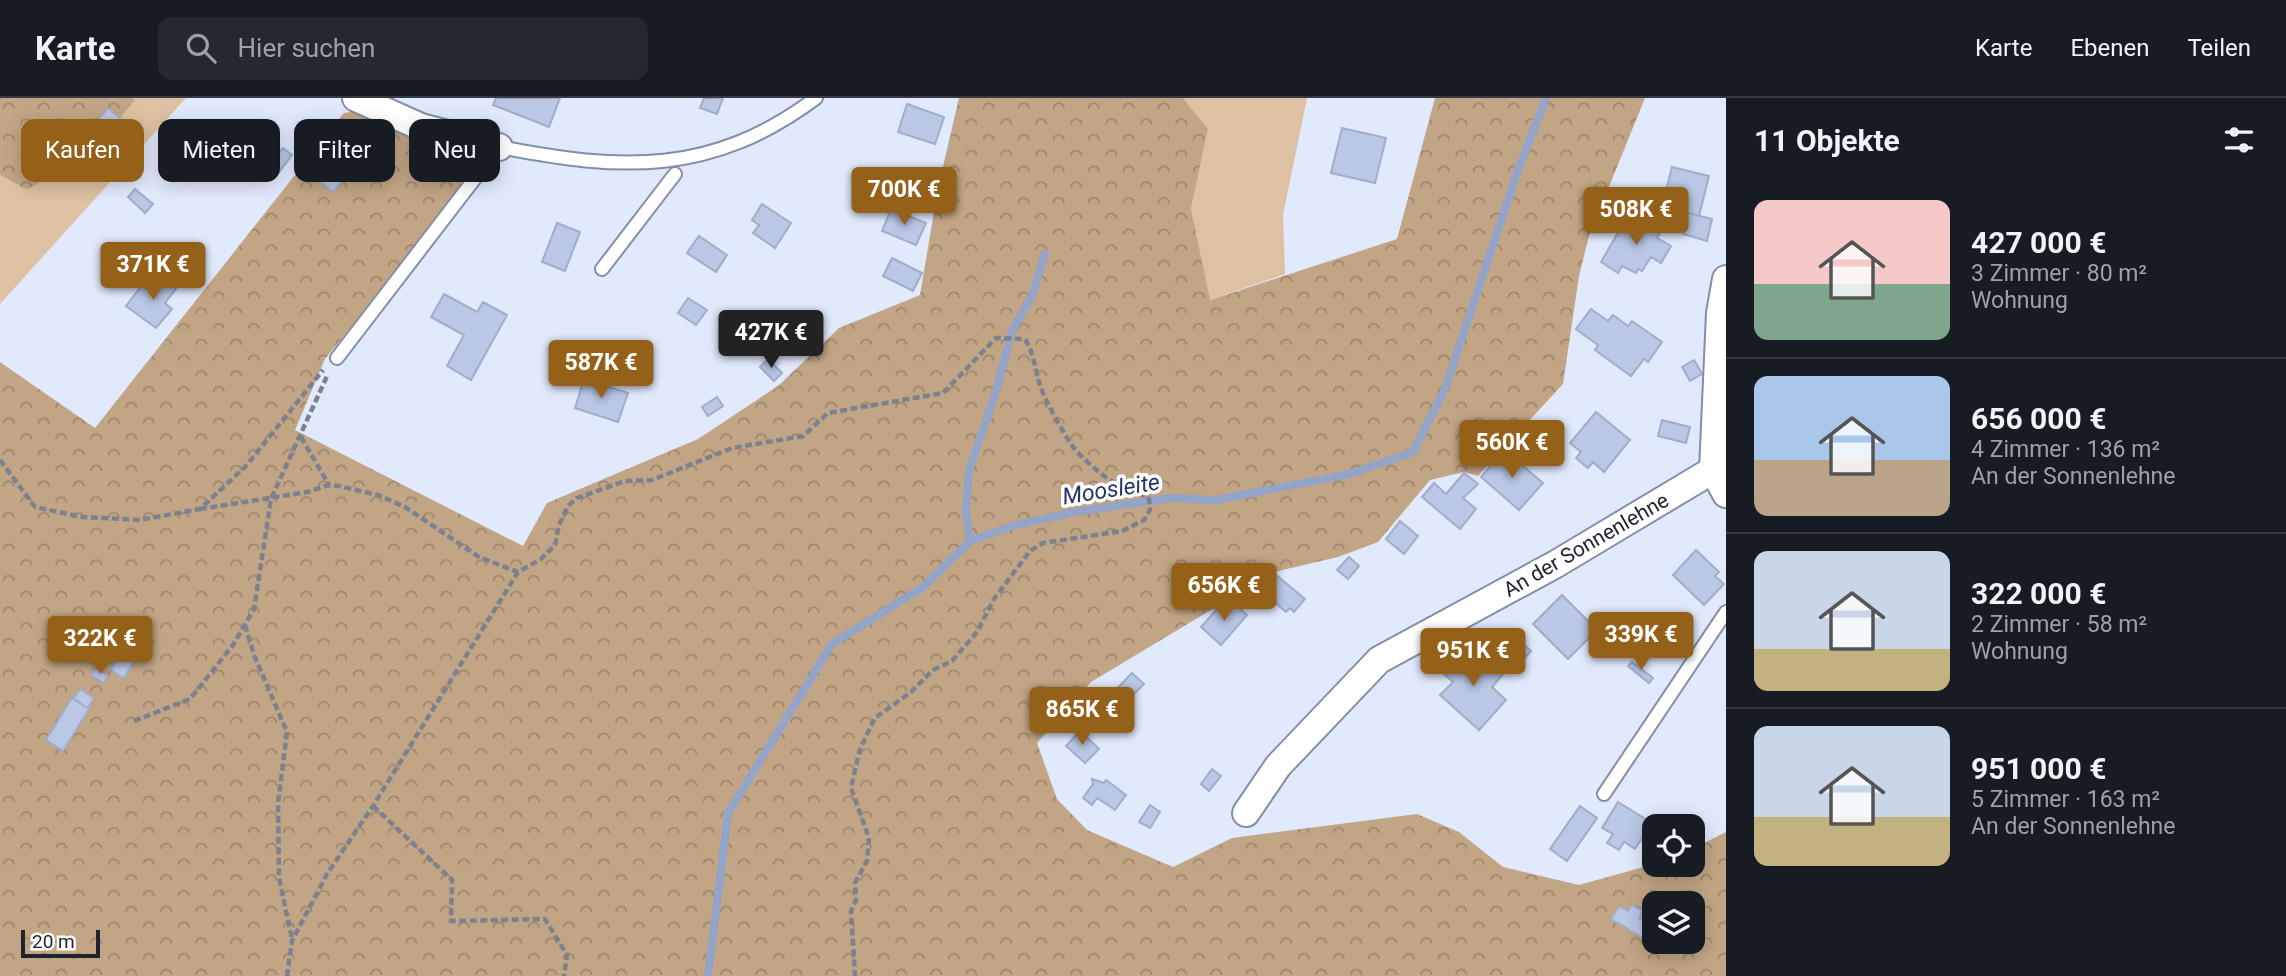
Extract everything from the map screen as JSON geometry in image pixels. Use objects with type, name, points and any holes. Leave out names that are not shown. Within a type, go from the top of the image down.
[{"type":"street","points":[[356,98],[409,122]]},
{"type":"street","points":[[1726,279],[1713,470],[1726,494]]},
{"type":"street","name":"An der Sonnenlehne","points":[[1245,813],[1278,766],[1379,660],[1556,564],[1713,470]]},
{"type":"lane","points":[[500,147],[571,161],[644,164],[683,160],[719,151],[766,130],[788,119],[816,98]]},
{"type":"lane","points":[[601,269],[675,174]]},
{"type":"lane","points":[[337,358],[472,182]]},
{"type":"lane","points":[[1604,794],[1726,612]]},
{"type":"path","points":[[287,976],[292,941],[327,874],[373,806],[518,572],[541,559],[555,545],[559,524],[568,506],[577,498],[625,481],[652,480],[732,448],[803,436],[828,413],[943,393],[996,338],[1025,340],[1030,347],[1041,389],[1055,412],[1058,426],[1074,448],[1111,481],[1140,491],[1149,499],[1150,510],[1144,520],[1122,531],[1043,542],[1030,551],[993,599],[977,632],[952,661],[933,670],[911,692],[875,718],[860,749],[851,788],[869,838],[867,861],[855,883],[856,900],[851,911],[855,976]]},
{"type":"path","points":[[134,722],[190,699],[233,645],[254,608],[271,499],[337,358]]},
{"type":"path","points":[[200,509],[234,480],[317,376],[337,358]]},
{"type":"path","points":[[301,437],[329,485]]},
{"type":"path","points":[[0,460],[35,507],[82,517],[140,520],[271,499],[329,485],[378,495],[396,503],[479,557],[518,572]]},
{"type":"path","points":[[245,624],[254,655],[287,733],[278,803],[279,878],[292,941]]},
{"type":"path","points":[[373,806],[452,880],[451,921],[545,919],[567,955],[564,976]]},
{"type":"shaded area","points":[[133,98],[186,98],[167,119],[158,119],[158,129],[144,145],[144,119],[112,119],[135,100]]},
{"type":"shaded area","points":[[1183,98],[1307,98],[1283,215],[1285,274],[1209,300],[1191,209],[1208,129]]},
{"type":"shaded area","points":[[0,175],[27,190],[37,182],[110,182],[0,304]]},
{"type":"green space","points":[[0,98],[135,100],[119,119],[21,119],[21,182],[40,182],[27,190],[0,175]]},
{"type":"green space","points":[[959,98],[1183,98],[1208,129],[1191,209],[1210,300],[1397,239],[1435,98],[1645,98],[1589,236],[1579,276],[1563,384],[1478,476],[1464,472],[1430,480],[1378,542],[1338,557],[1274,572],[1091,682],[1037,743],[1057,799],[1087,830],[1173,867],[1232,838],[1417,814],[1459,832],[1503,867],[1579,885],[1642,867],[1642,877],[1705,877],[1705,842],[1726,832],[1726,976],[0,976],[0,362],[95,428],[294,176],[294,182],[395,182],[395,123],[409,127],[409,182],[465,182],[405,262],[325,359],[295,430],[523,546],[547,503],[698,439],[778,386],[839,328],[920,295],[938,188]]},
{"type":"green space","points":[[358,111],[383,119],[339,119],[344,113]]},
{"type":"building","points":[[496,98],[560,98],[549,127],[493,105]]},
{"type":"building","points":[[704,98],[723,98],[717,114],[700,108]]},
{"type":"building","points":[[907,104],[944,117],[935,144],[898,132]]},
{"type":"building","points":[[108,108],[121,119],[99,119]]},
{"type":"building","points":[[1342,128],[1386,138],[1375,183],[1331,173]]},
{"type":"building","points":[[283,148],[292,155],[280,171],[280,152]]},
{"type":"building","points":[[1672,167],[1709,176],[1699,216],[1662,207]]},
{"type":"building","points":[[321,182],[341,182],[333,192]]},
{"type":"building","points":[[135,189],[153,204],[145,213],[128,197]]},
{"type":"building","points":[[762,204],[791,223],[775,248],[753,233],[759,225],[752,220]]},
{"type":"building","points":[[891,209],[926,223],[916,245],[882,231]]},
{"type":"building","points":[[1688,213],[1712,219],[1707,241],[1683,234]]},
{"type":"building","points":[[1636,218],[1664,226],[1657,238],[1671,246],[1661,263],[1651,257],[1642,271],[1638,269],[1636,273],[1622,266],[1618,273],[1601,262],[1623,224],[1628,226]]},
{"type":"building","points":[[557,223],[580,232],[565,271],[542,262]]},
{"type":"building","points":[[699,236],[727,255],[716,272],[687,253]]},
{"type":"building","points":[[892,258],[922,273],[913,291],[883,276]]},
{"type":"building","points":[[159,276],[176,289],[165,303],[172,309],[156,328],[126,306],[142,285],[148,290]]},
{"type":"building","points":[[444,294],[477,312],[483,302],[507,315],[471,380],[447,366],[464,335],[431,317]]},
{"type":"building","points":[[688,298],[707,310],[696,325],[678,313]]},
{"type":"building","points":[[1591,309],[1608,321],[1613,315],[1628,326],[1632,321],[1662,342],[1648,362],[1644,359],[1631,376],[1595,350],[1598,345],[1576,329]]},
{"type":"building","points":[[768,359],[782,373],[774,381],[760,367]]},
{"type":"building","points":[[1694,360],[1702,374],[1690,381],[1682,367]]},
{"type":"building","points":[[584,379],[628,393],[618,422],[575,408]]},
{"type":"building","points":[[717,397],[723,406],[708,416],[702,407]]},
{"type":"building","points":[[1596,412],[1630,440],[1604,472],[1593,462],[1588,468],[1576,458],[1581,452],[1570,443]]},
{"type":"building","points":[[1662,420],[1690,427],[1686,443],[1658,436]]},
{"type":"building","points":[[1504,450],[1543,483],[1519,510],[1481,477]]},
{"type":"building","points":[[1464,473],[1478,484],[1463,498],[1476,509],[1460,529],[1422,497],[1434,483],[1446,494]]},
{"type":"building","points":[[1400,521],[1418,536],[1404,554],[1386,539]]},
{"type":"building","points":[[1696,550],[1719,572],[1715,576],[1724,584],[1704,605],[1673,575]]},
{"type":"building","points":[[1349,557],[1359,566],[1348,579],[1337,570]]},
{"type":"building","points":[[1276,575],[1305,599],[1294,612],[1290,608],[1286,612],[1261,591]]},
{"type":"building","points":[[1562,595],[1597,630],[1568,659],[1533,624]]},
{"type":"building","points":[[1235,604],[1247,615],[1221,645],[1201,627],[1221,605],[1228,611]]},
{"type":"building","points":[[70,632],[86,643],[80,652],[64,642]]},
{"type":"building","points":[[1510,632],[1531,651],[1511,673],[1490,654]]},
{"type":"building","points":[[1454,652],[1468,665],[1481,652],[1504,673],[1492,687],[1506,700],[1479,730],[1440,695],[1453,682],[1438,669]]},
{"type":"building","points":[[121,653],[134,661],[124,678],[111,670]]},
{"type":"building","points":[[1632,662],[1653,678],[1649,683],[1628,666]]},
{"type":"building","points":[[96,668],[108,676],[103,683],[91,675]]},
{"type":"building","points":[[1132,673],[1144,684],[1118,710],[1107,699]]},
{"type":"building","points":[[80,689],[94,698],[88,708],[73,699]]},
{"type":"building","points":[[72,698],[89,709],[63,751],[46,740]]},
{"type":"building","points":[[1080,731],[1099,749],[1085,763],[1066,746]]},
{"type":"building","points":[[1212,769],[1221,776],[1209,791],[1201,784]]},
{"type":"building","points":[[1092,779],[1104,783],[1106,780],[1126,795],[1115,810],[1097,798],[1092,805],[1083,798],[1093,784]]},
{"type":"building","points":[[1618,802],[1642,817],[1642,838],[1635,849],[1624,842],[1619,850],[1607,843],[1613,834],[1602,828]]},
{"type":"building","points":[[1150,805],[1160,812],[1150,828],[1139,822]]},
{"type":"building","points":[[1580,806],[1597,818],[1567,861],[1550,849]]},
{"type":"building","points":[[1632,905],[1642,910],[1639,918],[1642,920],[1642,937],[1611,919],[1619,906],[1628,911]]},
{"type":"waterway","name":"Moosleite","points":[[708,976],[728,813],[832,644],[923,587],[970,541],[1016,525],[1075,512],[1171,498],[1216,500],[1350,474],[1413,452],[1445,389],[1518,170],[1546,98]]},
{"type":"waterway","points":[[970,541],[966,512],[969,470],[996,392],[1011,333],[1033,294],[1045,253]]}]
